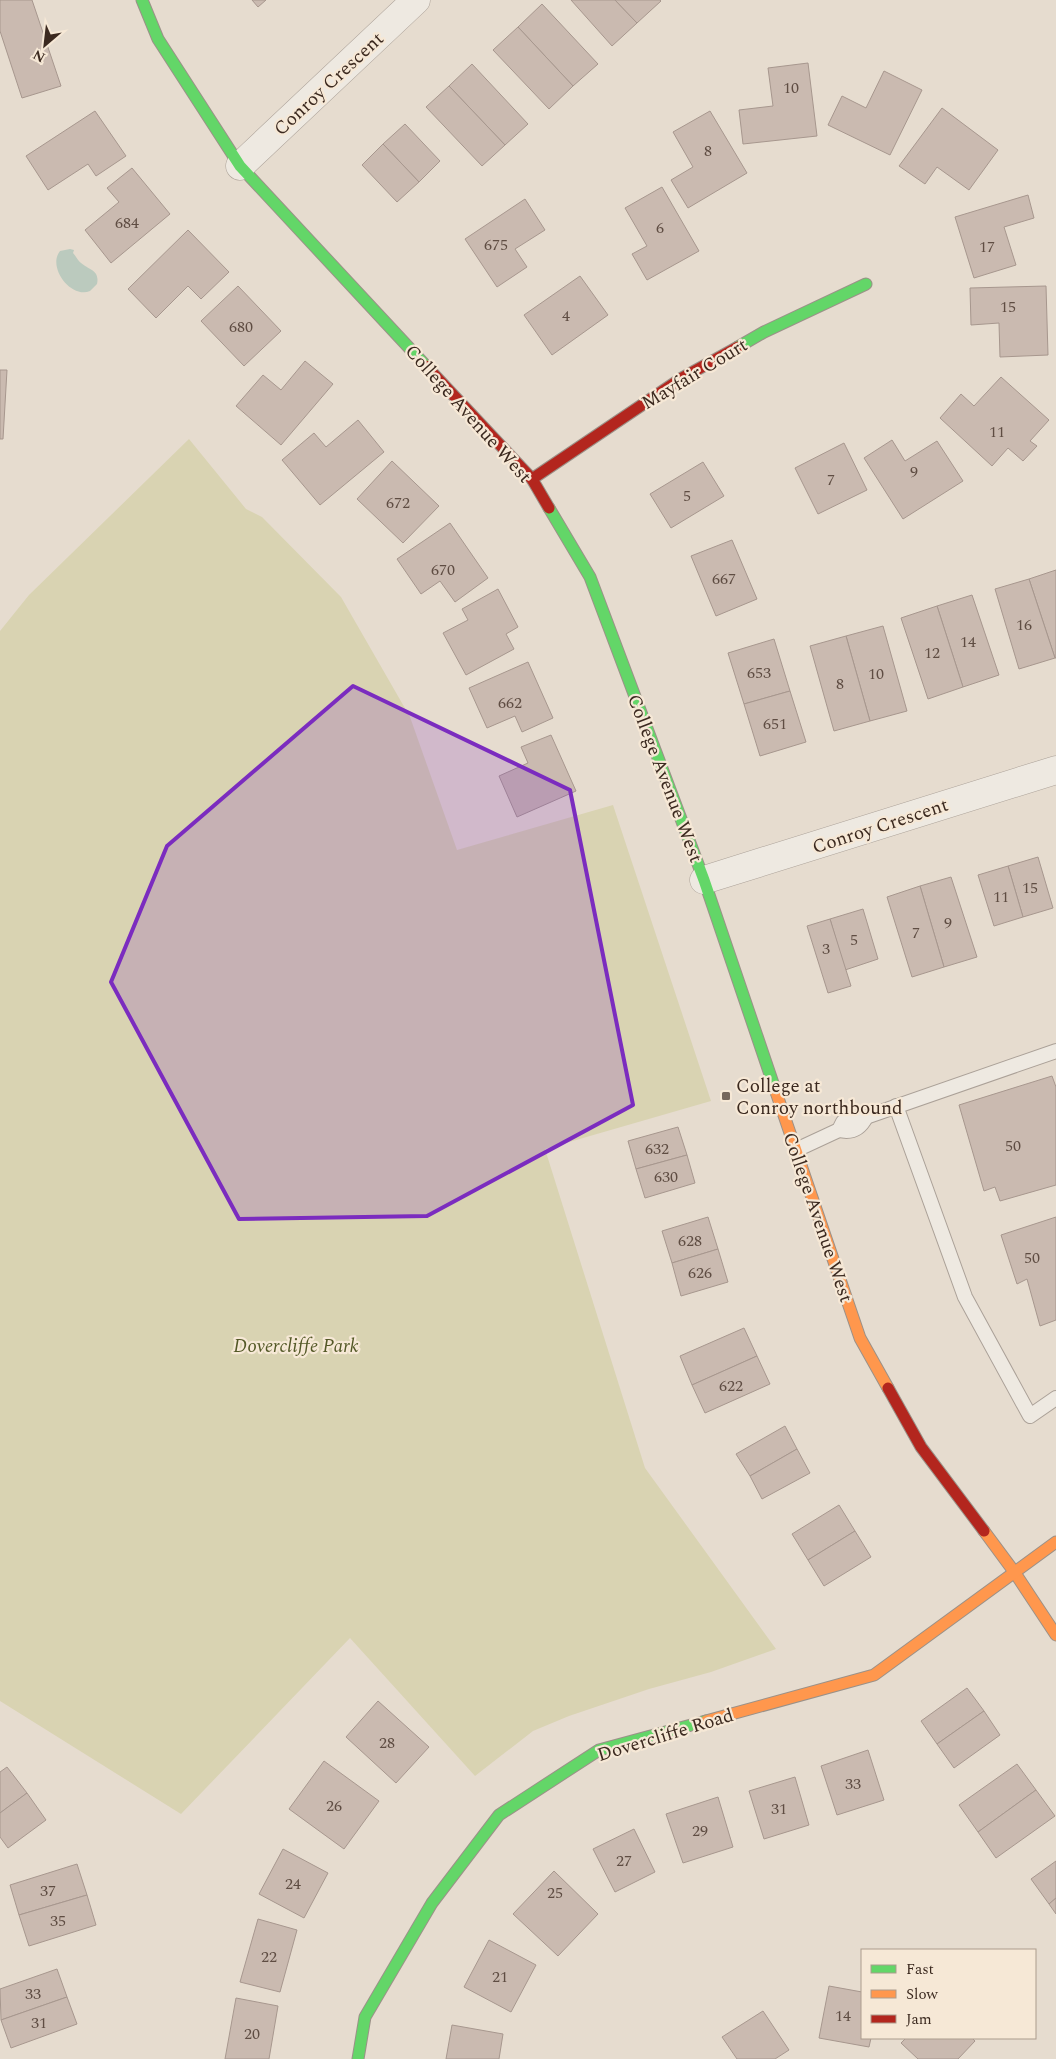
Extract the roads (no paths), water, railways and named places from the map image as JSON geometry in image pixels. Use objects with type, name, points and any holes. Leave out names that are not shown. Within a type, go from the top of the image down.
[{"type":"street","name":"College Avenue West","points":[[142,0],[158,39],[240,166],[532,479],[590,577],[704,880],[860,1338],[921,1447],[1015,1573],[1056,1635]]},
{"type":"street","name":"Conroy Crescent","points":[[240,166],[416,0]]},
{"type":"street","name":"Mayfair Court","points":[[532,479],[682,378],[764,332],[866,284]]},
{"type":"street","name":"Conroy Crescent","points":[[704,880],[1056,770]]},
{"type":"street","name":"Dovercliffe Road","points":[[358,2059],[365,2017],[432,1903],[499,1816],[599,1750],[874,1675],[1056,1542]]},
{"type":"lane","points":[[796,1150],[839,1130],[843,1122],[855,1117],[866,1117],[1056,1051]]},
{"type":"lane","points":[[896,1106],[965,1297],[1030,1416],[1056,1398]]},
{"type":"place","name":"College at Conroy northbound","points":[[726,1096]]},
{"type":"park label","name":"Dovercliffe Park","points":[[296,1345]]}]
